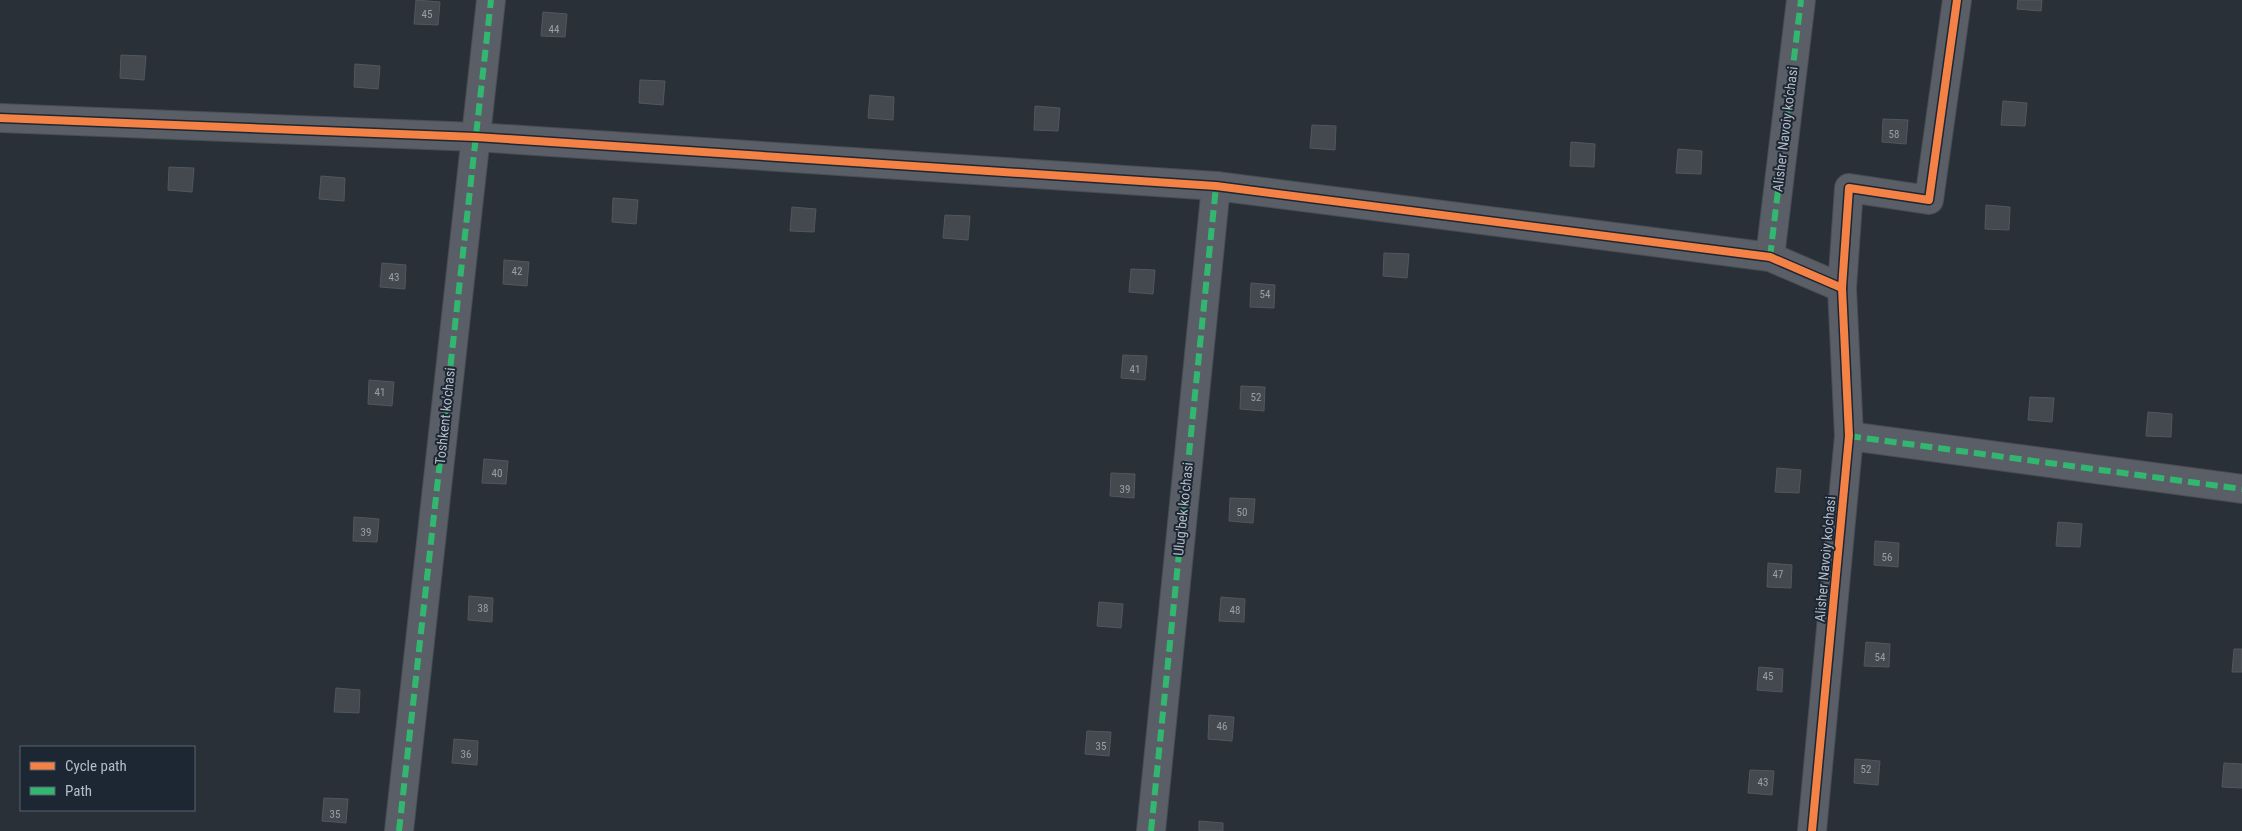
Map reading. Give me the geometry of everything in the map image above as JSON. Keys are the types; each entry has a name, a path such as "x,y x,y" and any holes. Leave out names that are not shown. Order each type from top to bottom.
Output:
{"street":[{"name":"Toshkent ko'chasi","path":"399,831 490,0"},
{"name":"Alisher Navoiy ko'chasi","path":"1770,257 1801,0"},
{"name":"Alisher Navoiy ko'chasi","path":"1812,831 1849,436 1842,288 1849,188 1929,200 1957,0"},
{"path":"0,118 476,137 1216,186 1770,257 1842,288"},
{"name":"Ulug'bek ko'chasi","path":"1151,831 1216,186"},
{"path":"1849,436 2242,489"}],"building":[{"path":"416,0 440,2 438,25 414,24"},
{"path":"2018,0 2042,0 2041,11 2017,9"},
{"path":"543,12 567,14 565,37 541,36"},
{"path":"121,55 146,56 144,80 120,78"},
{"path":"355,64 380,66 378,89 354,87"},
{"path":"640,80 665,81 663,105 639,103"},
{"path":"870,95 894,97 893,120 868,118"},
{"path":"2003,101 2027,103 2025,126 2001,125"},
{"path":"1035,106 1060,108 1058,131 1034,130"},
{"path":"1883,119 1908,120 1906,144 1882,142"},
{"path":"1312,125 1336,126 1335,150 1310,148"},
{"path":"1571,142 1595,144 1594,167 1570,166"},
{"path":"1678,149 1702,151 1701,174 1676,173"},
{"path":"169,167 194,168 192,192 168,190"},
{"path":"321,176 345,178 344,201 319,199"},
{"path":"613,198 638,200 636,224 612,222"},
{"path":"1986,205 2010,207 2009,230 1985,229"},
{"path":"792,207 816,209 814,232 790,231"},
{"path":"945,215 970,216 968,240 943,238"},
{"path":"1384,253 1409,254 1407,278 1383,276"},
{"path":"504,260 529,262 527,286 503,284"},
{"path":"382,263 406,265 405,289 380,287"},
{"path":"1131,269 1155,270 1153,294 1129,292"},
{"path":"1251,283 1275,285 1274,308 1250,307"},
{"path":"1123,355 1147,356 1145,380 1121,378"},
{"path":"369,380 394,382 392,406 368,404"},
{"path":"1241,386 1265,387 1264,411 1240,409"},
{"path":"2030,397 2054,398 2052,422 2028,420"},
{"path":"2148,412 2172,414 2171,437 2146,436"},
{"path":"484,459 508,461 506,484 482,483"},
{"path":"1777,468 1801,470 1799,493 1775,492"},
{"path":"1111,473 1135,474 1134,498 1110,496"},
{"path":"1230,498 1255,499 1253,523 1229,521"},
{"path":"354,517 379,519 377,542 353,541"},
{"path":"2058,522 2082,524 2080,547 2056,546"},
{"path":"1875,541 1899,543 1898,567 1874,565"},
{"path":"1768,563 1792,565 1791,588 1767,587"},
{"path":"469,596 493,598 492,622 468,620"},
{"path":"1221,597 1245,599 1244,622 1219,621"},
{"path":"1099,602 1123,604 1121,628 1097,626"},
{"path":"1866,642 1890,644 1889,667 1864,666"},
{"path":"2234,649 2242,649 2242,672 2232,672"},
{"path":"1759,667 1783,669 1782,692 1757,690"},
{"path":"336,688 360,690 359,713 334,712"},
{"path":"1209,715 1234,717 1232,741 1208,739"},
{"path":"1087,731 1111,732 1109,756 1085,754"},
{"path":"454,739 478,741 477,765 452,763"},
{"path":"1855,759 1880,761 1878,785 1854,783"},
{"path":"2224,763 2242,764 2242,788 2222,787"},
{"path":"1750,770 1774,771 1772,795 1748,793"},
{"path":"324,798 348,799 346,823 322,821"},
{"path":"1199,821 1223,823 1223,831 1199,831"}],"marked path":[{"path":"399,831 491,0"},
{"path":"1770,257 1801,0"},
{"path":"1151,831 1216,186"},
{"path":"1849,436 2242,489"}],"cycle path":[{"path":"1812,831 1849,436 1842,288 1849,188 1929,200 1957,0"},
{"path":"0,118 476,137 1216,186 1770,257 1842,288"}]}
